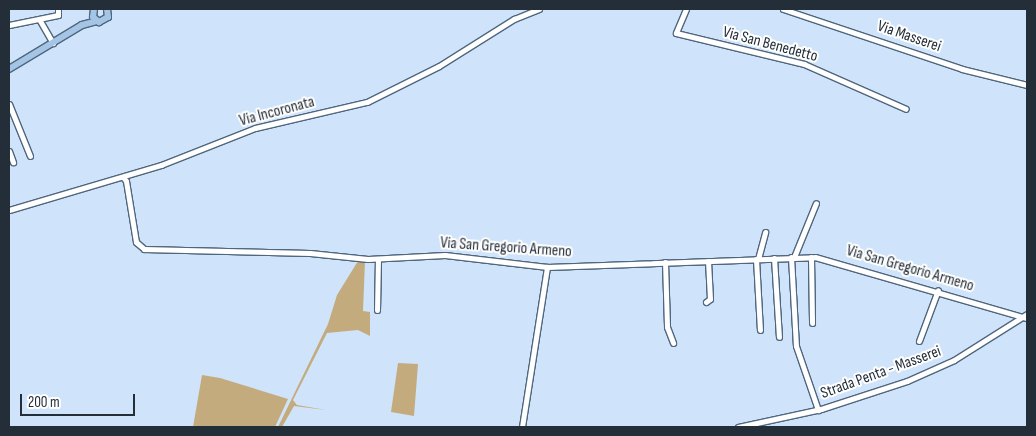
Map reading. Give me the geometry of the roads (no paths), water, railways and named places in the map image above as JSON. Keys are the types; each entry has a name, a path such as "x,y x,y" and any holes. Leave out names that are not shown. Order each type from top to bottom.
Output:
{"main road":[{"path":"9,69 82,25 104,21 109,10"},
{"path":"93,11 96,21"},
{"path":"82,25 93,11"}],"street":[{"name":"Via Incoronata","path":"9,210 123,177 255,128 367,102 449,60 514,19 539,9"},
{"name":"Via San Benedetto","path":"686,9 676,33 804,64 906,109"},
{"name":"Via Masserei","path":"783,9 962,69 1027,85"},
{"path":"9,25 39,19 59,11"},
{"path":"39,19 53,43"},
{"path":"9,104 30,156"},
{"path":"9,151 13,162"},
{"name":"Via San Gregorio Armeno","path":"123,177 126,181 139,247 378,259 445,255 547,267 811,257 838,261 1024,317"},
{"path":"816,203 793,257 796,346 818,410"},
{"path":"760,330 757,259 765,232"},
{"path":"811,257 812,323"},
{"path":"774,258 779,337"},
{"path":"377,310 378,259"},
{"path":"706,302 710,299 708,261"},
{"path":"665,262 667,327 673,343"},
{"path":"522,427 547,267"},
{"path":"919,341 938,290"},
{"name":"Strada Penta - Masserei","path":"738,427 818,410 932,371 954,360 1027,314"}]}
